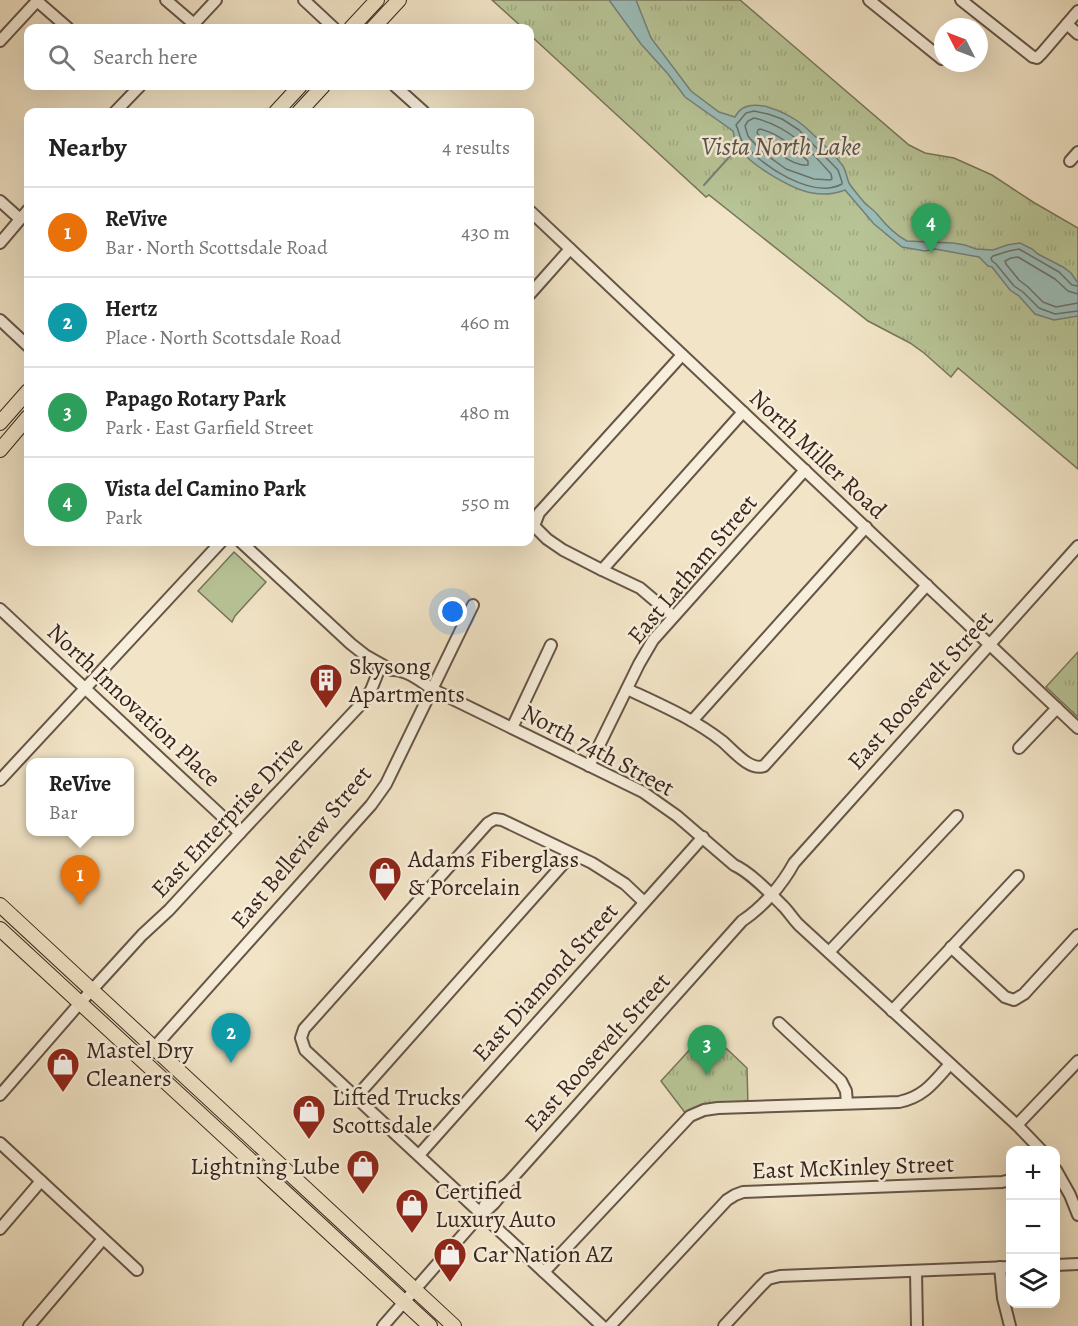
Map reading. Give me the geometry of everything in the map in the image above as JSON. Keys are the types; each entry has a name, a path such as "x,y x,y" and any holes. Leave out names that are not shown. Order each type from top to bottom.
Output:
{"main road":[{"path":"355,24 377,0"},
{"path":"377,24 399,0"},
{"path":"280,108 296,90"},
{"path":"303,108 318,90"},
{"path":"0,423 24,396"},
{"path":"0,450 24,422"},
{"path":"0,905 454,1326"},
{"path":"0,929 430,1326"}],"street":[{"path":"166,0 190,24"},
{"path":"194,24 216,0"},
{"path":"303,0 330,24"},
{"path":"869,0 934,53"},
{"path":"0,41 37,1 63,24"},
{"path":"966,1 1030,56 1037,58 1078,11"},
{"path":"1067,24 1078,34"},
{"path":"118,108 133,90"},
{"path":"399,90 420,108"},
{"path":"1070,161 1078,152"},
{"path":"0,201 20,219"},
{"path":"0,243 24,214"},
{"name":"North Miller Road","path":"534,215 1078,728"},
{"path":"534,290 570,249"},
{"path":"0,320 24,342"},
{"path":"673,616 640,588 555,545 534,526 539,513 682,355"},
{"path":"602,570 743,412"},
{"name":"East Latham Street","path":"589,766 653,640 805,470"},
{"path":"692,721 866,527"},
{"path":"0,780 217,546"},
{"name":"North 74th Street","path":"245,546 345,639 396,676 419,687 432,690 643,792 677,816 734,865 743,869 781,913 793,918 1037,1146"},
{"name":"East Roosevelt Street","path":"383,1326 481,1214 485,1202 495,1191 507,1184 742,921 748,909 765,894 782,871 794,863 1078,546"},
{"path":"627,688 711,732 749,764 759,768 769,762 927,585"},
{"name":"East Belleview Street","path":"142,1060 372,805 386,784 474,605"},
{"name":"North Innovation Place","path":"0,609 240,833"},
{"path":"512,728 551,645"},
{"name":"East Enterprise Drive","path":"92,990 142,935 170,910 364,701 386,667"},
{"path":"1019,748 1057,708"},
{"path":"830,952 957,816"},
{"path":"602,1326 306,1050 301,1038 304,1029 488,823 495,819 502,820 592,863 612,875 644,902"},
{"name":"East Diamond Street","path":"419,1155 703,837"},
{"path":"357,1096 572,854"},
{"path":"892,1011 1018,876"},
{"path":"951,947 1005,998 1014,1000 1023,994 1078,935"},
{"path":"0,1095 92,990"},
{"path":"779,1023 841,1081 846,1091 847,1103"},
{"path":"544,1272 690,1116 704,1110 718,1108 910,1100 933,1084 950,1064"},
{"path":"1017,1125 1077,1064"},
{"path":"0,1143 137,1270"},
{"path":"1060,1177 1078,1215"},
{"path":"0,1230 41,1181"},
{"name":"East McKinley Street","path":"610,1326 727,1200 742,1192 1006,1181"},
{"path":"29,1326 103,1239"},
{"path":"1060,1265 1078,1264"},
{"path":"724,1326 768,1279 774,1277 1005,1267 1003,1298 1010,1326"},
{"path":"916,1271 917,1326"}],"green space":[{"path":"492,0 740,0 909,145 925,153 954,158 992,175 1078,228 1078,469 958,368 951,377 910,343 868,321 709,195 706,197 534,39 534,24 519,24"},
{"path":"234,552 266,582 232,622 198,591"},
{"path":"1078,652 1078,717 1046,687"},
{"path":"705,1033 710,1033 747,1068 748,1107 689,1118 661,1081"}],"water":[{"name":"Vista North Lake","path":"609,0 636,0 651,38 691,91 719,112 735,117 741,110 758,105 779,111 804,126 843,166 849,183 863,201 903,239 953,243 976,249 993,250 1020,243 1071,273 1078,283 1078,316 1054,320 1035,314 1019,296 1010,290 992,267 979,257 935,249 925,251 902,247 874,224 845,190 829,194 812,193 792,186 757,166 740,149 733,131 685,97 641,44"}],"waterway":[{"name":"Vista North Lake","path":"704,185 739,146"}],"place":[{"name":"Vista del Camino Park","path":"931,253"},
{"name":"Skysong Apartments","path":"326,709"},
{"name":"Adams Fiberglass & Porcelain","path":"385,902"},
{"name":"ReVive","path":"80,905"},
{"name":"Hertz","path":"231,1063"},
{"name":"Papago Rotary Park","path":"707,1075"},
{"name":"Mastel Dry Cleaners","path":"63,1093"},
{"name":"Lifted Trucks Scottsdale","path":"309,1140"},
{"name":"Lightning Lube","path":"363,1195"},
{"name":"Certified Luxury Auto","path":"412,1234"},
{"name":"Car Nation AZ","path":"450,1283"}]}
